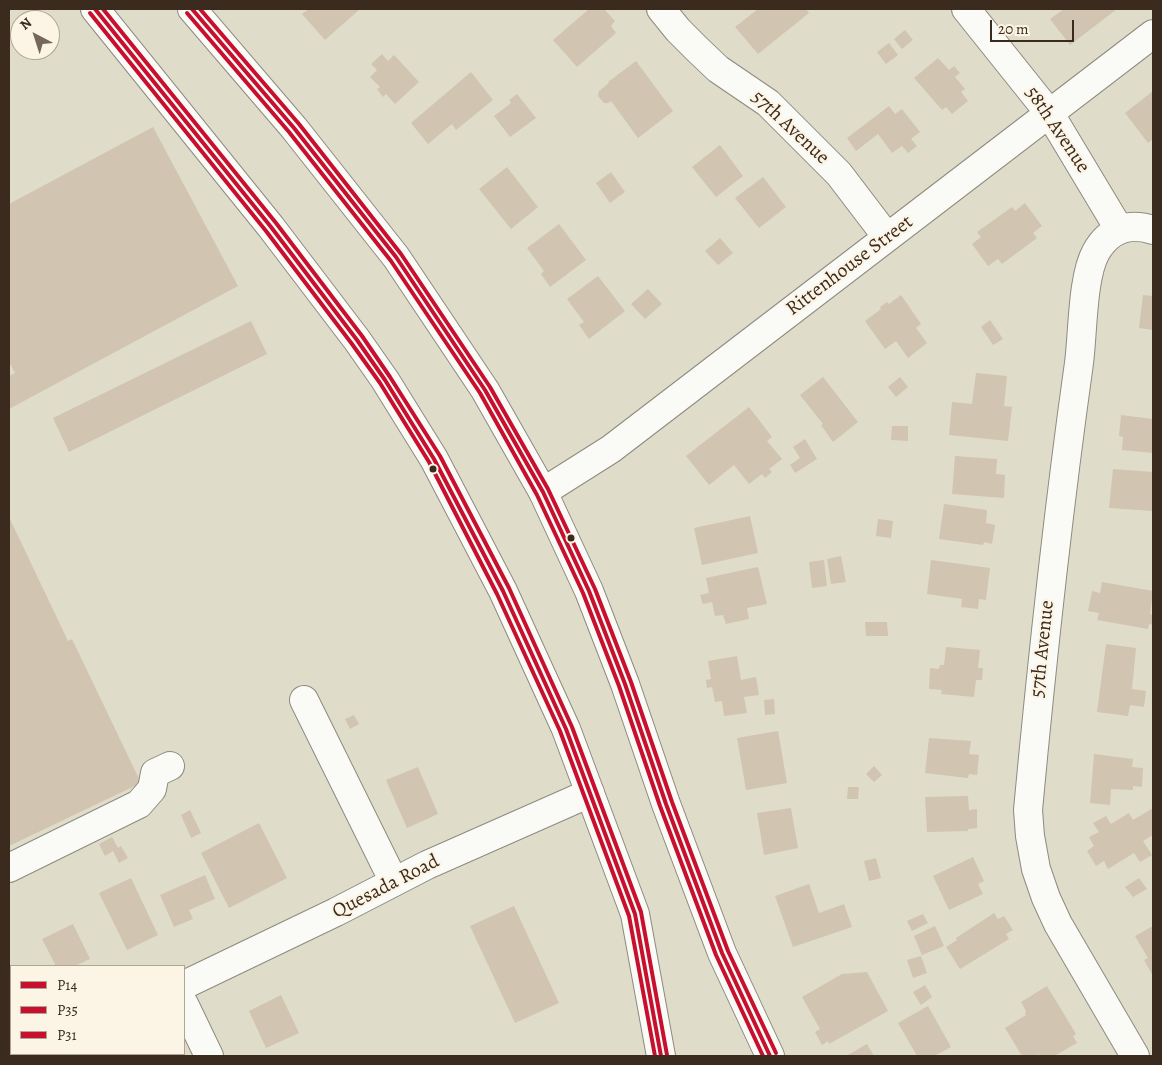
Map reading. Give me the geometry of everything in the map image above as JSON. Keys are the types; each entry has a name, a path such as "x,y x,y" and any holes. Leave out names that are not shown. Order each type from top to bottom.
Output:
{"street":[{"path":"95,9 271,227 357,340 406,412 438,467 503,591 555,703 590,793 635,914 661,1056"},
{"path":"192,9 294,128 396,257 485,390 543,492 589,591 625,684 666,804 722,952 770,1056"},
{"name":"58th Avenue","path":"966,9 1050,114 1119,229"},
{"name":"57th Avenue","path":"667,11 678,30 718,69 761,97 780,113 795,131 839,174 888,238"},
{"name":"Rittenhouse Street","path":"543,492 611,449 1153,34"},
{"path":"1119,229 1134,226 1153,230"},
{"name":"57th Avenue","path":"1119,229 1109,236 1095,252 1088,277 1081,346 1051,576 1028,810 1036,869 1046,898 1058,924 1135,1056"},
{"path":"304,700 394,882"},
{"path":"9,868 139,804 152,789 155,773 170,766"},
{"name":"Quesada Road","path":"185,985 462,849 590,793"},
{"path":"185,1006 209,1056"},
{"path":"1135,1056 1153,1046"}],"building":[{"path":"309,9 360,9 325,40 302,14"},
{"path":"589,9 604,9 615,21 611,26 616,33 577,67 553,40"},
{"path":"758,9 806,9 809,13 758,54 735,27"},
{"path":"1064,9 1117,9 1070,45 1050,19"},
{"path":"905,30 913,40 902,49 894,39"},
{"path":"889,43 898,55 886,64 877,52"},
{"path":"382,54 388,61 394,55 419,82 395,104 386,94 383,97 377,89 380,87 370,77 377,70 371,64"},
{"path":"938,58 949,70 954,66 960,73 955,77 965,89 961,92 968,101 952,114 946,107 942,110 914,78"},
{"path":"636,61 673,111 638,138 611,101 604,103 598,96 599,91 608,82"},
{"path":"471,72 493,100 456,130 452,124 428,144 411,123"},
{"path":"1153,91 1153,139 1148,143 1125,113"},
{"path":"517,94 536,118 510,137 494,116 511,103 509,100"},
{"path":"889,106 895,114 902,109 920,132 911,139 917,146 908,153 902,146 892,153 878,134 856,151 847,138"},
{"path":"153,127 238,286 9,409 9,376 15,373 9,362 9,204"},
{"path":"720,145 743,176 716,197 692,167"},
{"path":"507,167 538,207 511,229 479,189"},
{"path":"611,172 625,192 610,203 596,183"},
{"path":"763,177 786,207 759,228 735,198"},
{"path":"1025,203 1042,226 1033,233 1037,238 1002,264 998,259 988,266 972,244 981,237 977,232 1012,207 1015,211"},
{"path":"559,224 586,260 550,287 541,274 544,271 527,248"},
{"path":"720,238 733,253 718,265 705,251"},
{"path":"598,276 625,311 589,339 579,325 584,322 567,299"},
{"path":"648,289 662,304 645,319 631,304"},
{"path":"901,295 921,324 916,328 927,343 908,358 896,341 885,349 865,321 881,309 880,307 887,302 889,304"},
{"path":"1143,295 1153,296 1153,330 1139,328"},
{"path":"990,320 1003,339 993,345 981,327"},
{"path":"251,321 267,354 69,452 53,418"},
{"path":"976,373 1007,376 1004,406 1012,407 1008,441 949,435 952,402 972,404"},
{"path":"823,377 858,422 833,442 821,425 823,424 800,395"},
{"path":"900,377 908,387 896,397 888,387"},
{"path":"749,407 772,437 767,441 782,459 769,469 772,472 765,478 762,474 749,484 734,465 709,485 686,456"},
{"path":"1121,415 1153,419 1153,453 1122,450 1123,437 1119,436"},
{"path":"892,426 908,426 908,441 891,440"},
{"path":"805,439 817,459 795,473 790,465 800,458 793,447"},
{"path":"955,456 997,459 996,474 1005,475 1004,498 952,494"},
{"path":"1113,469 1153,472 1153,511 1109,508"},
{"path":"944,504 987,510 986,523 995,525 992,544 984,542 983,545 939,539"},
{"path":"750,516 758,553 702,565 694,528"},
{"path":"9,517 68,641 72,639 141,783 9,846"},
{"path":"878,519 893,521 891,538 876,536"},
{"path":"841,556 846,582 831,584 827,559"},
{"path":"824,560 827,586 812,588 809,562"},
{"path":"931,560 990,568 986,600 979,599 978,609 961,607 962,599 927,594"},
{"path":"758,567 767,604 747,608 749,619 726,624 723,615 715,616 712,602 703,604 700,595 709,593 706,578"},
{"path":"1102,582 1153,591 1150,614 1153,615 1153,625 1149,624 1148,629 1097,620 1099,613 1088,611 1092,591 1100,593"},
{"path":"865,622 887,622 888,636 866,636"},
{"path":"1106,644 1136,648 1132,689 1146,691 1144,707 1130,705 1128,716 1097,712"},
{"path":"946,647 980,650 978,668 983,668 982,680 976,680 974,697 941,694 942,690 929,689 930,668 939,669 940,665 944,665"},
{"path":"737,656 741,680 756,677 759,695 744,697 747,713 724,716 722,701 715,702 712,687 707,688 706,680 711,679 708,661"},
{"path":"774,699 775,714 765,715 764,700"},
{"path":"354,715 359,724 350,729 345,719"},
{"path":"778,731 787,783 746,790 737,738"},
{"path":"929,738 971,741 969,754 979,755 977,775 969,774 968,778 925,773"},
{"path":"1094,754 1133,759 1132,767 1143,768 1142,787 1133,786 1133,790 1111,789 1110,805 1090,803"},
{"path":"874,766 882,775 874,782 866,774"},
{"path":"418,767 438,814 407,828 386,780"},
{"path":"848,787 859,787 858,799 847,799"},
{"path":"968,796 969,810 977,809 977,828 968,829 968,831 927,832 925,797"},
{"path":"791,808 798,848 764,855 757,813"},
{"path":"1153,808 1153,835 1143,841 1152,855 1140,862 1134,853 1108,869 1104,861 1096,866 1087,851 1094,846 1089,837 1099,832 1093,823 1106,816 1111,824 1129,813 1133,820"},
{"path":"190,810 201,833 191,838 181,815"},
{"path":"259,823 287,878 229,908 201,853"},
{"path":"112,837 118,848 121,846 128,858 119,863 113,851 105,856 99,844"},
{"path":"973,857 984,881 978,884 983,894 949,910 933,876"},
{"path":"876,858 881,878 869,881 864,861"},
{"path":"205,875 215,899 189,910 193,919 174,927 160,895"},
{"path":"131,878 158,935 127,950 99,893"},
{"path":"1139,878 1147,889 1133,897 1125,887"},
{"path":"809,884 819,913 844,904 852,927 793,947 775,896"},
{"path":"514,906 559,1003 515,1023 470,926"},
{"path":"994,913 998,919 1004,916 1013,930 1006,934 1009,939 960,969 946,947 957,940 956,938"},
{"path":"923,914 928,923 912,931 907,921"},
{"path":"73,924 90,959 77,965 55,965 42,939"},
{"path":"935,926 944,946 922,955 914,936"},
{"path":"1153,926 1153,976 1144,960 1148,958 1135,936"},
{"path":"921,956 927,973 913,978 907,960"},
{"path":"867,972 888,1011 829,1044 828,1041 822,1045 815,1032 820,1029 802,997 842,974"},
{"path":"925,985 932,997 921,1005 913,992"},
{"path":"1047,986 1076,1034 1073,1036 1077,1043 1054,1056 1040,1056 1039,1054 1035,1056 1022,1056 1005,1028 1026,1015 1021,1002"},
{"path":"281,995 299,1033 266,1048 249,1011"},
{"path":"928,1006 951,1047 934,1056 917,1056 898,1023"},
{"path":"867,1044 874,1056 846,1056"}],"transit line":[{"name":"P14","path":"95,9 271,227 357,340 385,380 434,459 503,591 566,729 635,914 661,1056"},
{"name":"P31","path":"103,9 276,223 362,336 440,456 509,588 572,727 641,912 667,1055"},
{"name":"P14","path":"192,9 294,128 396,257 485,390 543,492 589,591 625,684 666,804 722,953 770,1056"},
{"name":"P31","path":"200,9 299,124 401,254 490,387 548,489 595,589 631,682 672,802 728,951 776,1053"},
{"name":"P35","path":"90,13 266,231 352,344 380,383 429,462 497,594 560,731 629,916 655,1056"},
{"name":"P35","path":"187,13 289,132 391,261 480,393 537,495 583,593 619,686 660,806 716,955 763,1056"}]}
